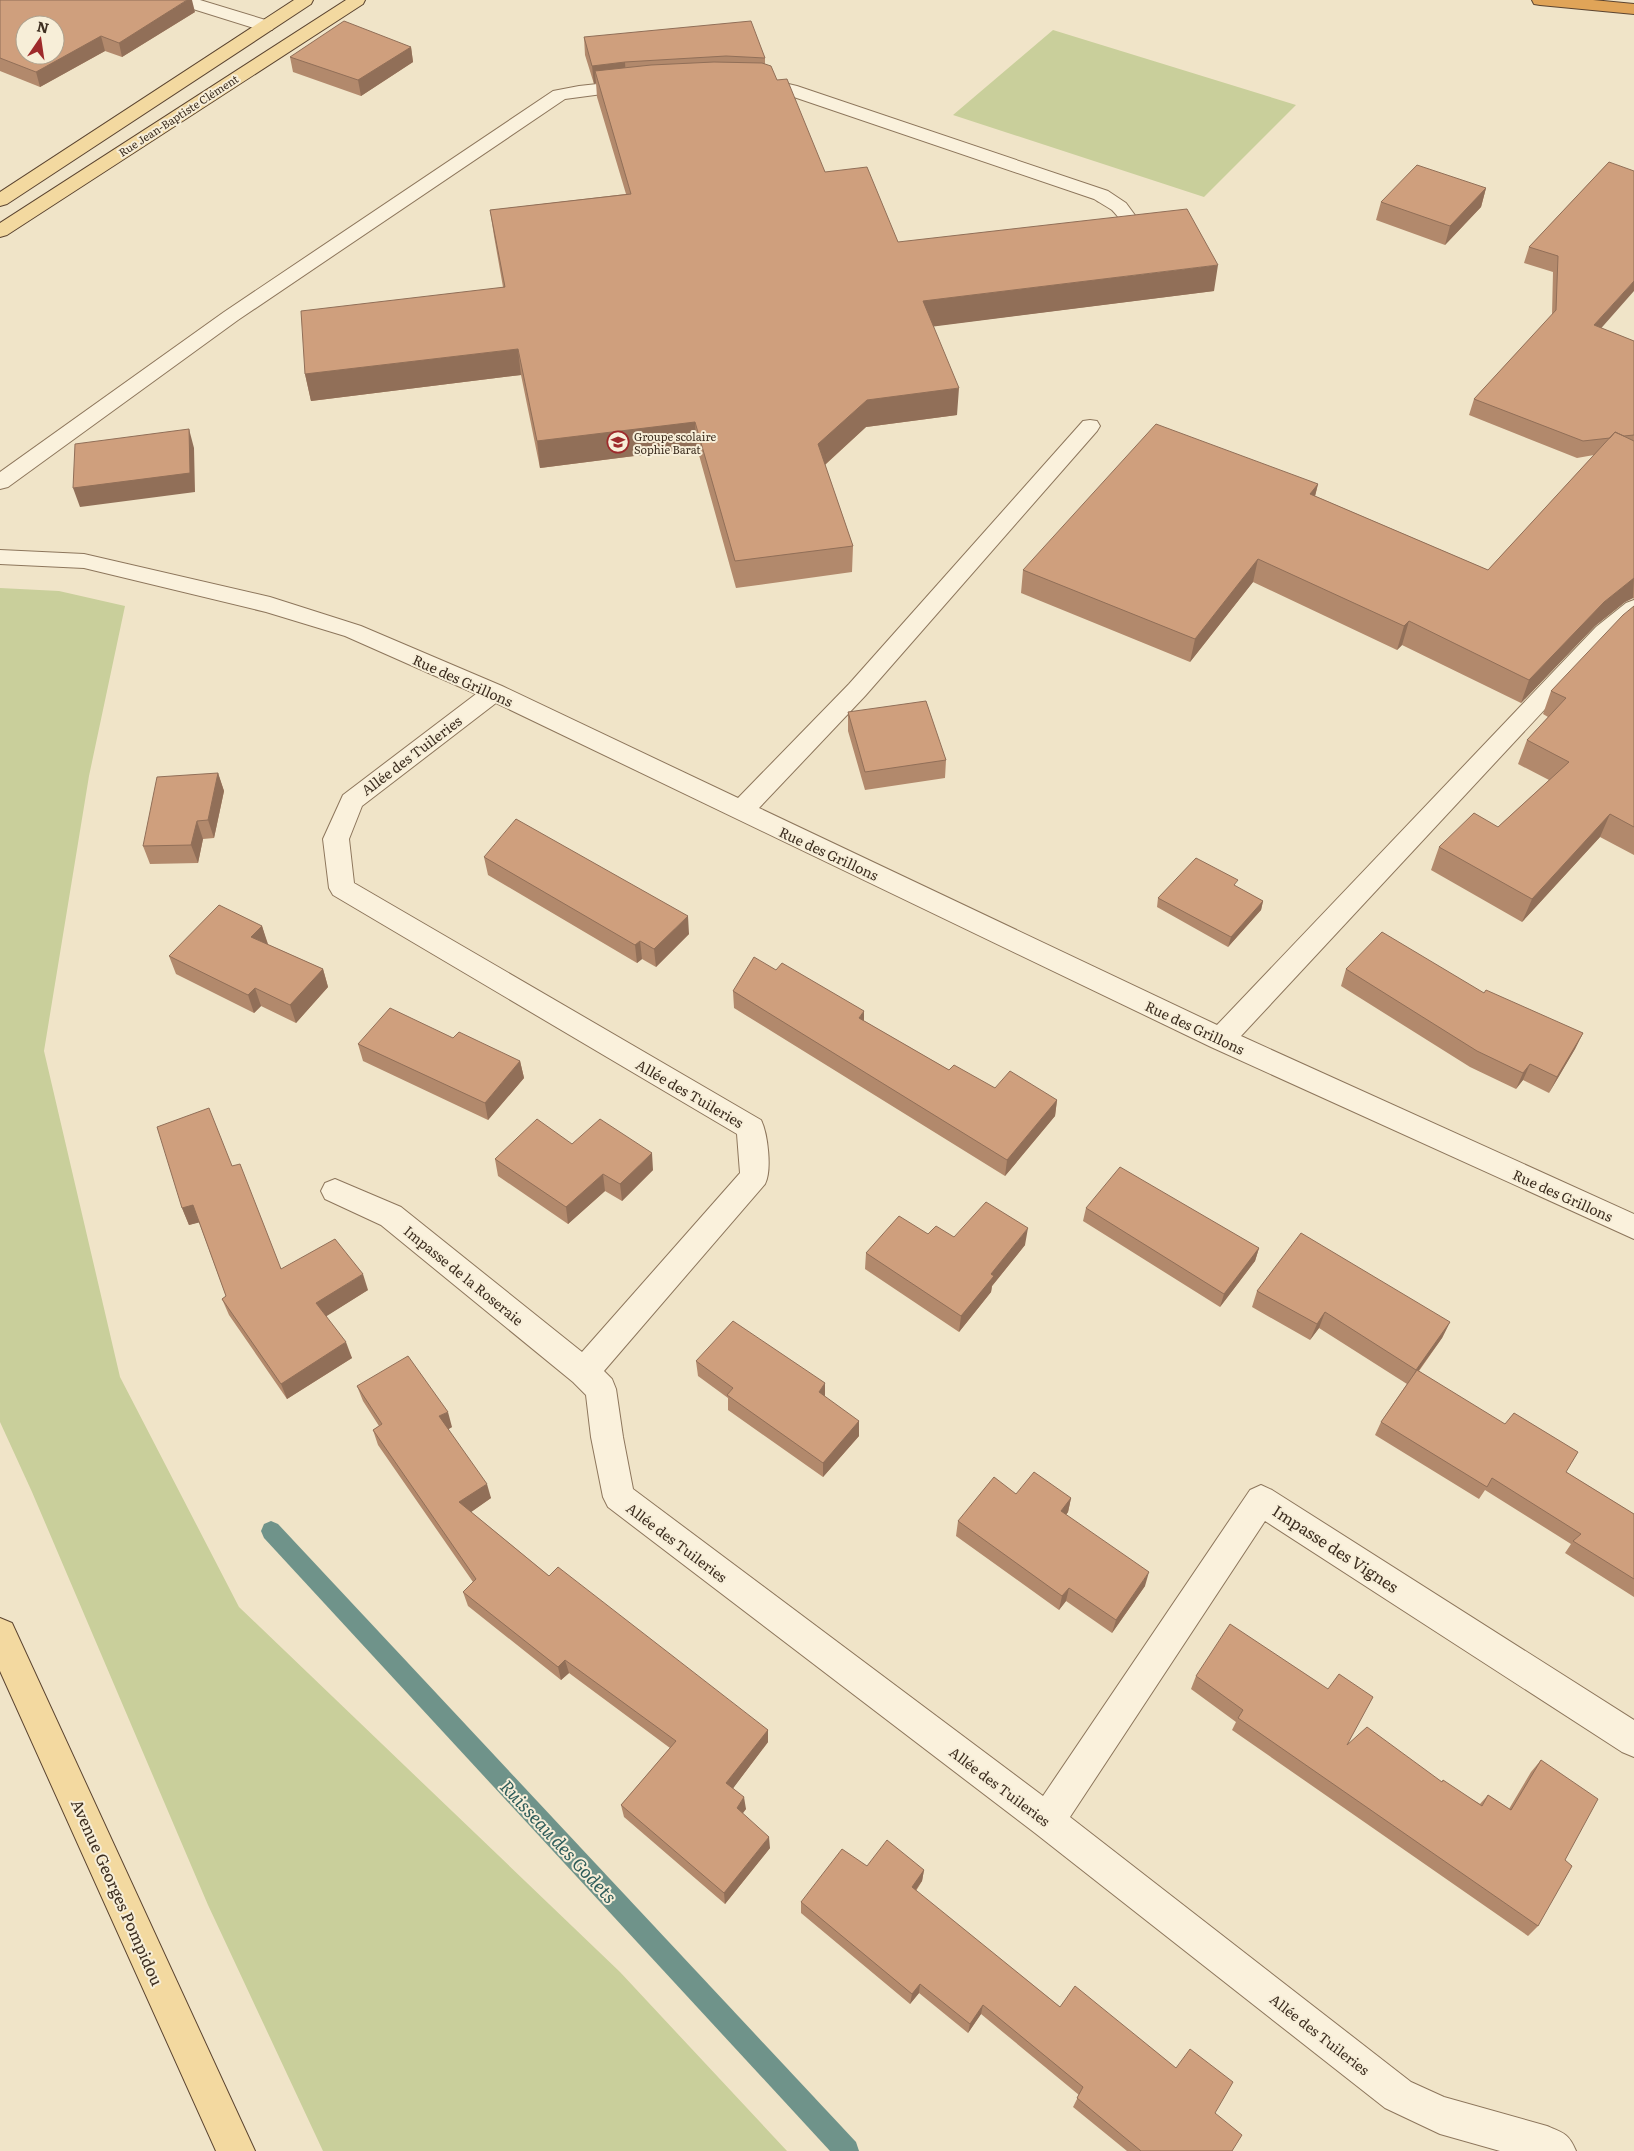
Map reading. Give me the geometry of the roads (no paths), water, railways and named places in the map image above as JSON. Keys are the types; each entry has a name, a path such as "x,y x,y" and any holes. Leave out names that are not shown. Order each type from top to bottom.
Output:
{"highway":[{"path":"1540,0 1634,9"}],"main road":[{"name":"Rue Jean-Baptiste Clément","path":"0,200 305,0"},
{"name":"Rue Jean-Baptiste Clément","path":"0,231 357,0"},
{"name":"Avenue Georges Pompidou","path":"0,1634 236,2151"}],"street":[{"path":"183,0 266,26"},
{"path":"732,79 765,82 1101,196 1119,207 1128,218"},
{"path":"0,482 231,316 559,95 579,91 650,84"},
{"path":"740,811 857,690 1090,426"},
{"name":"Rue des Grillons","path":"0,557 84,561 270,605 353,631 494,692 1221,1039 1634,1227"},
{"path":"1221,1039 1604,632 1634,608"},
{"name":"Allée des Tuileries","path":"494,692 352,800 336,839 342,888 751,1128 755,1176 584,1372 601,1389 607,1437 619,1497 1047,1821 1398,2095 1440,2115 1548,2146 1557,2151"},
{"name":"Impasse de la Roseraie","path":"335,1191 391,1216 584,1372"},
{"name":"Impasse des Vignes","path":"1047,1821 1261,1500 1634,1740"}],"waterway":[{"name":"Ruisseau des Godets","path":"271,1531 847,2151"}],"place":[{"name":"Groupe scolaire Sophie Barat","path":"618,442"}]}
